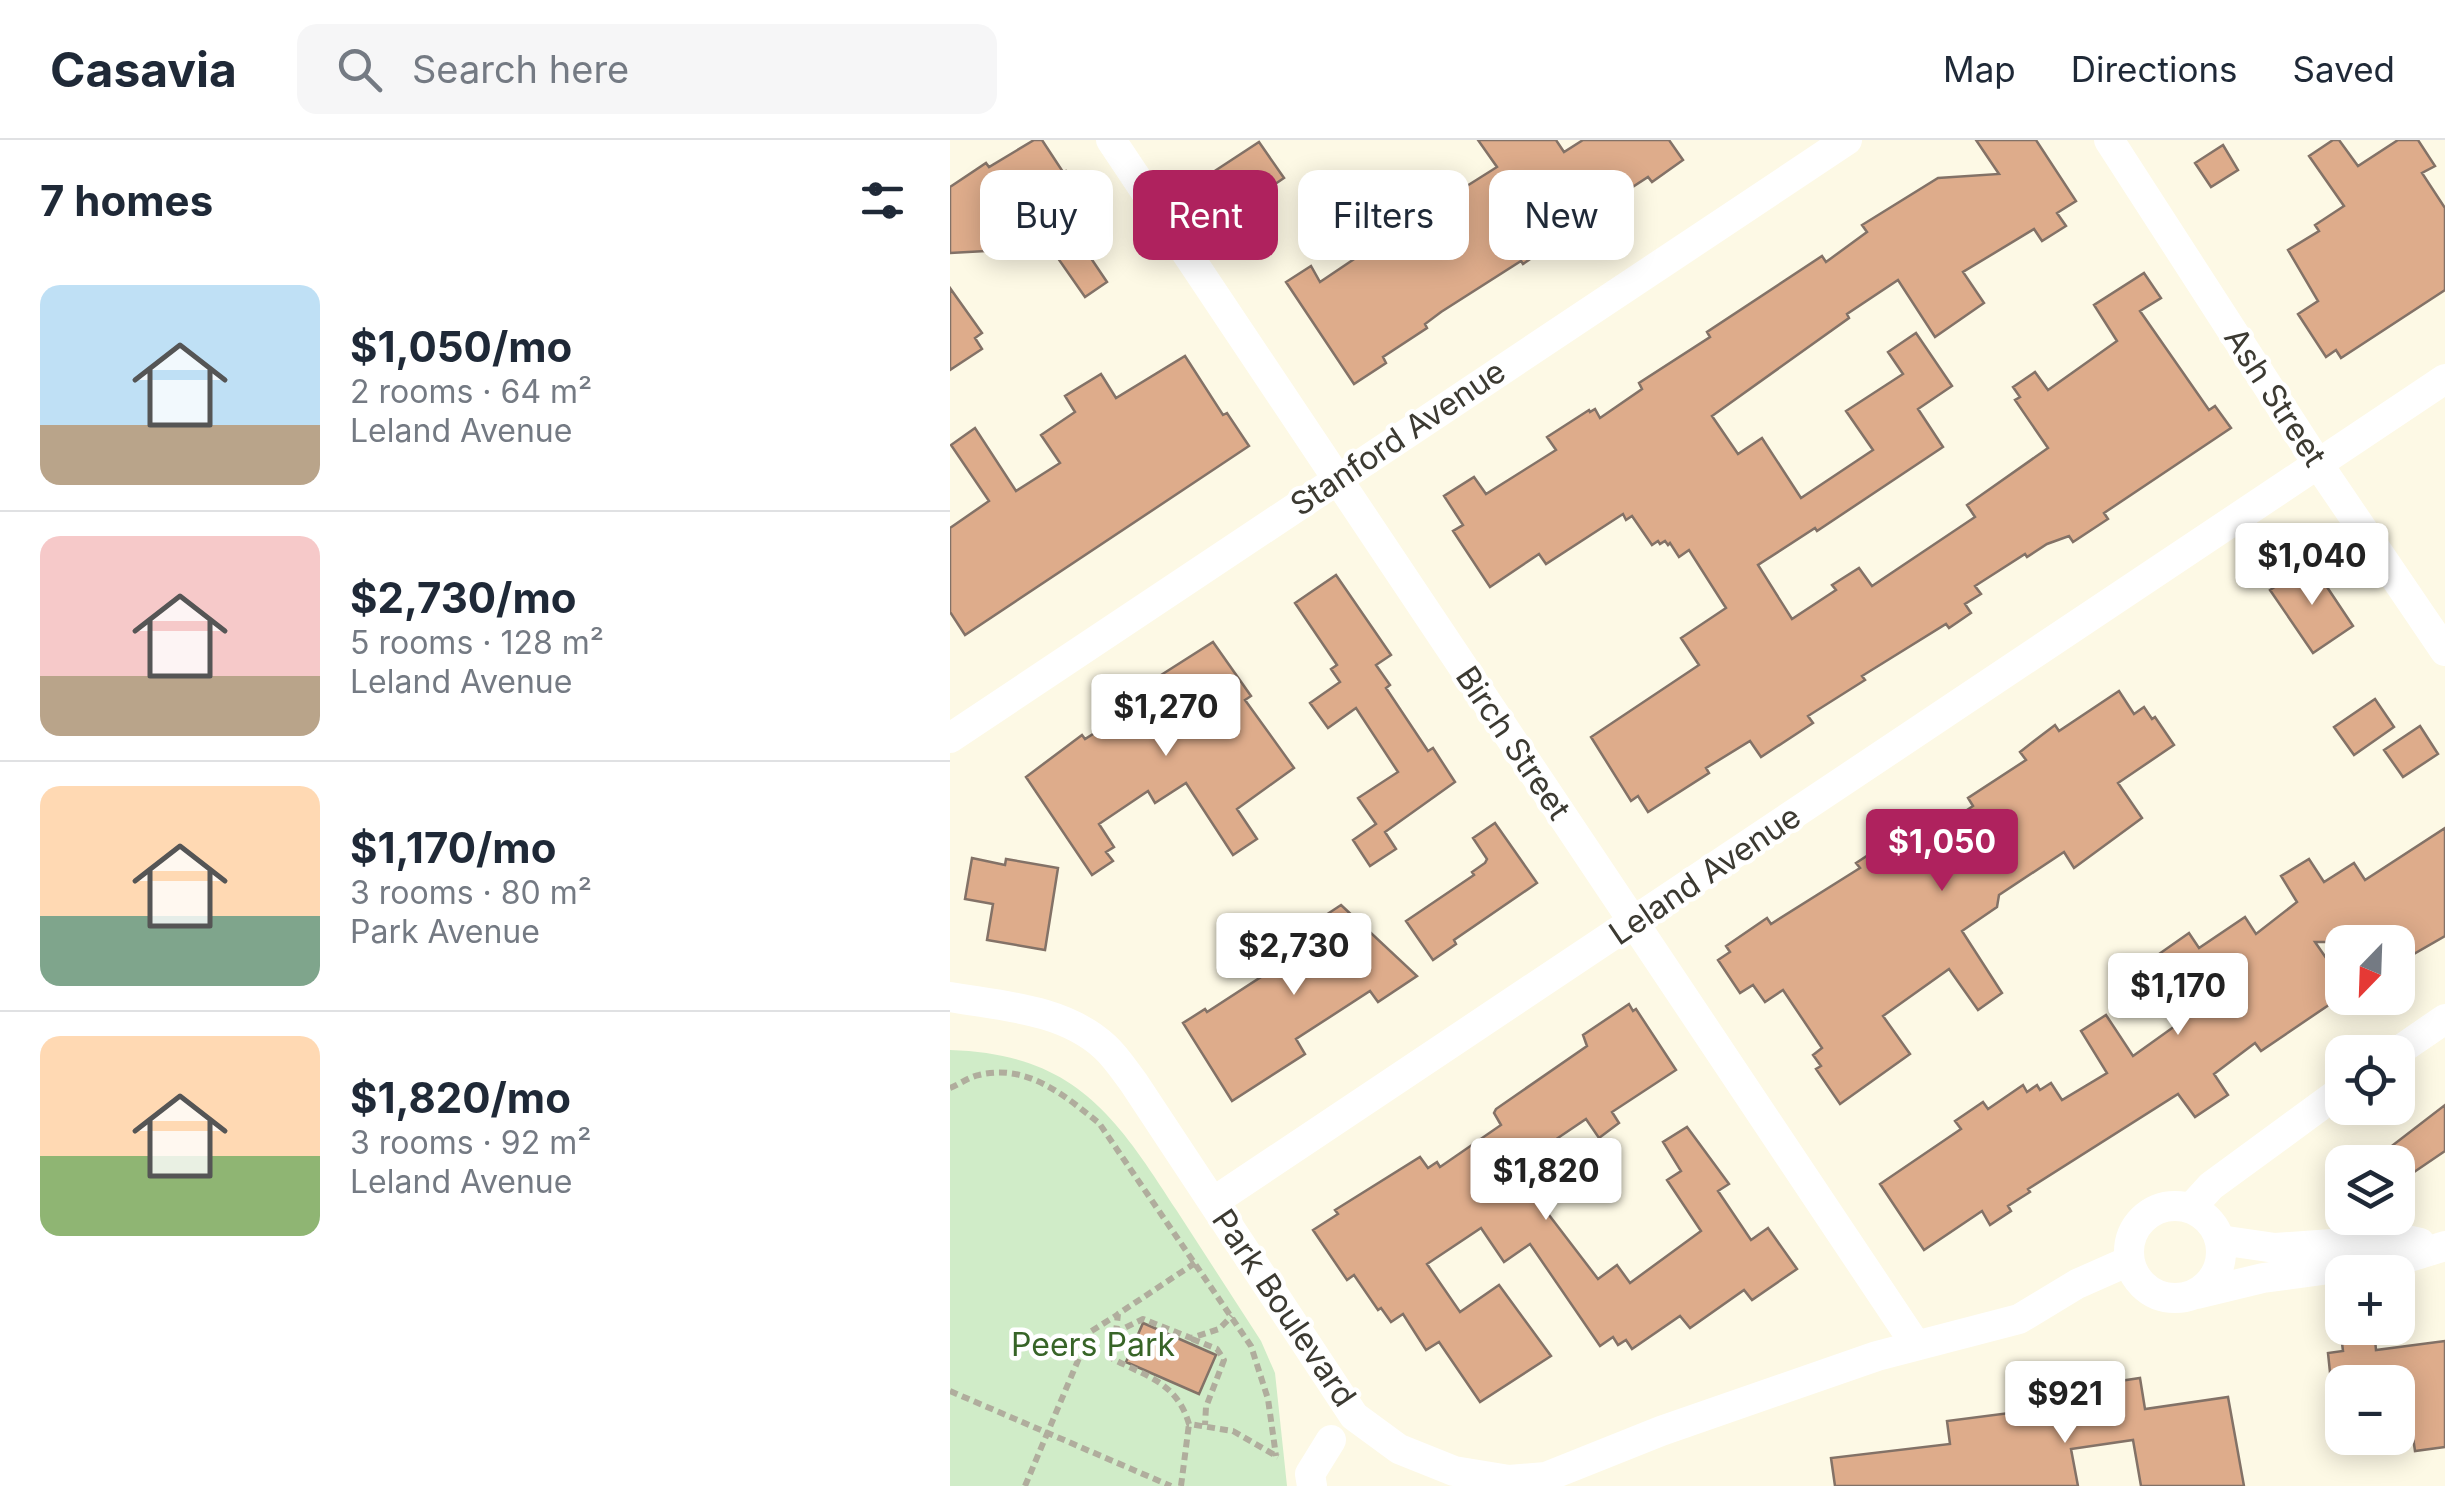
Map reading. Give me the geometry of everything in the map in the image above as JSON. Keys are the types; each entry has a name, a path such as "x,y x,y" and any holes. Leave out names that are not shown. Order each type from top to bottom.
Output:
{"street":[{"name":"Birch Street","path":"1111,140 1916,1346"},
{"name":"Stanford Avenue","path":"950,738 1847,140"},
{"name":"Ash Street","path":"2108,140 2318,464 2445,651"},
{"name":"Leland Avenue","path":"1214,1202 2445,379"},
{"name":"Park Boulevard","path":"950,997 1055,1019 1073,1025 1104,1046 1134,1083 1354,1416 1399,1450 1471,1475 1509,1480 1564,1472 1661,1431 1916,1346 2019,1319 2078,1284 2130,1261"},
{"path":"2415,1040 2445,1020"},
{"path":"2191,1208 2211,1186 2325,1102"},
{"path":"2197,1294 2218,1271 2220,1240 2204,1216 2191,1208 2162,1207 2150,1213 2132,1234 2130,1261 2134,1274 2155,1294 2169,1298 2197,1294 2263,1278 2403,1259 2442,1246"},
{"path":"2220,1240 2275,1248 2402,1239 2442,1246"},
{"path":"1311,1480 1331,1440"}],"path":[{"path":"950,1088 977,1075 1010,1072 1041,1082 1100,1123 1251,1346 1262,1376 1276,1456"},
{"path":"1025,1486 1090,1332 1194,1263"},
{"path":"1118,1314 1113,1359 1172,1390 1189,1424 1181,1486"},
{"path":"1191,1338 1220,1329 1232,1316"},
{"path":"1114,1332 1143,1319 1217,1349 1224,1360 1206,1407 1205,1425"},
{"path":"950,1391 1171,1486"},
{"path":"1189,1424 1233,1432 1311,1480"}],"green space":[{"name":"Peers Park","path":"950,1050 993,1054 1029,1063 1060,1077 1087,1096 1133,1146 1261,1341 1275,1373 1287,1486 950,1486"}],"building":[{"path":"1034,140 1042,140 1062,170 980,170 980,251 950,253 950,187 986,163 989,167"},
{"path":"1478,140 1556,140 1564,152 1583,140 1669,140 1683,160 1652,182 1648,177 1634,186 1634,170 1492,170 1497,167"},
{"path":"1976,140 2036,140 2076,201 2057,213 2066,226 2042,241 2034,229 1963,272 1984,303 1935,337 1898,280 1712,416 1738,454 1762,438 1801,498 1873,450 1846,411 1903,374 1888,352 1916,333 1952,386 1918,409 1943,447 1817,531 1815,528 1758,565 1792,619 1836,590 1832,585 1859,568 1872,586 1975,517 1967,505 2048,448 2015,400 2020,397 2013,387 2035,372 2048,390 2117,341 2094,305 2144,273 2161,298 2140,311 2209,410 2215,406 2231,428 2104,513 2108,519 2073,542 2069,536 2047,544 1975,586 1981,594 1965,604 1971,613 1862,676 1865,680 1808,716 1813,723 1761,757 1750,741 1648,812 1638,796 1631,801 1591,737 1699,665 1681,638 1726,608 1689,550 1679,557 1670,543 1658,541 1652,545 1632,516 1626,520 1623,514 1546,564 1539,554 1490,587 1453,531 1463,525 1444,496 1474,477 1486,494 1556,450 1547,437 1589,410 1595,409 1600,418 1642,389 1639,383 1710,337 1707,332 1822,256 1826,262 1867,232 1862,225 1938,178 1999,174"},
{"path":"2339,140 2358,166 2398,140 2418,140 2435,166 2422,173 2445,208 2445,290 2341,358 2336,350 2326,357 2298,314 2318,301 2288,250 2319,231 2315,225 2344,206 2309,156"},
{"path":"1259,142 1284,178 1278,182 1278,170 1216,170"},
{"path":"2223,145 2238,170 2211,187 2195,163"},
{"path":"1489,172 1489,260 1529,260 1523,264 1521,261 1441,312 1425,324 1427,328 1383,357 1386,363 1354,384 1286,282 1311,266 1320,282 1353,260 1469,260 1469,185"},
{"path":"1059,260 1092,260 1107,282 1085,297"},
{"path":"950,288 982,333 975,338 982,349 950,370"},
{"path":"1185,356 1223,415 1227,413 1249,446 965,635 950,612 950,528 989,501 951,445 975,428 1016,491 1060,463 1041,435 1075,412 1065,396 1101,374 1116,398"},
{"path":"2311,563 2353,626 2313,653 2270,590"},
{"path":"1336,575 1391,655 1376,665 1390,685 1386,688 1428,751 1433,748 1455,782 1385,832 1396,849 1370,866 1353,840 1376,824 1358,798 1398,772 1356,708 1328,728 1310,703 1340,682 1331,669 1337,665 1295,603"},
{"path":"1213,642 1251,696 1245,700 1294,768 1237,809 1257,839 1233,855 1186,783 1155,803 1148,791 1099,824 1114,847 1106,852 1113,861 1092,875 1026,777 1082,735 1085,739 1169,686 1161,675"},
{"path":"2119,691 2134,714 2144,707 2152,719 2155,717 2174,745 2118,783 2142,818 2074,868 2064,852 1999,895 1997,907 1962,931 2002,993 1978,1010 1949,969 1883,1016 1910,1054 1840,1104 1816,1069 1821,1066 1813,1055 1822,1048 1783,990 1765,1002 1753,985 1740,993 1718,960 1730,952 1726,946 1767,918 1771,924 1860,868 1856,863 1876,850 1880,855 1891,849 1896,857 1973,806 1968,798 2026,760 2020,752 2055,725 2059,731"},
{"path":"2375,699 2394,727 2354,755 2334,727"},
{"path":"2420,726 2438,754 2403,777 2384,750"},
{"path":"1495,823 1537,883 1454,940 1456,944 1433,960 1406,921 1474,875 1472,872 1485,863 1487,859 1473,838"},
{"path":"2445,828 2445,936 2415,953 2415,925 2325,925 2325,942 2315,942 2325,956 2325,1008 2261,1051 2255,1043 2214,1074 2228,1095 2195,1117 2178,1094 2028,1189 2030,1192 2008,1206 2011,1211 1990,1225 1982,1211 1924,1250 1880,1184 1961,1129 1955,1121 1983,1102 1988,1109 2023,1085 2027,1092 2037,1085 2040,1090 2051,1083 2062,1100 2107,1073 2081,1031 2106,1015 2133,1056 2175,1026 2150,991 2173,975 2159,954 2189,933 2199,948 2245,917 2256,934 2297,902 2281,876 2309,859 2324,882 2354,863 2365,880"},
{"path":"972,858 1005,865 1006,859 1058,868 1045,950 987,940 993,904 965,899"},
{"path":"1341,905 1417,976 1378,1002 1370,991 1296,1039 1305,1054 1232,1101 1183,1023 1267,973 1253,950 1286,929 1291,938"},
{"path":"1629,1004 1676,1070 1612,1112 1619,1123 1599,1138 1586,1119 1546,1146 1567,1178 1536,1198 1598,1279 1617,1265 1630,1283 1701,1231 1667,1180 1681,1171 1663,1142 1687,1127 1729,1184 1718,1191 1751,1240 1768,1228 1797,1269 1752,1300 1744,1290 1690,1328 1680,1316 1632,1349 1626,1340 1618,1345 1613,1337 1600,1346 1530,1244 1504,1262 1481,1228 1427,1264 1460,1312 1499,1285 1551,1356 1480,1402 1439,1342 1426,1350 1403,1314 1391,1322 1354,1275 1347,1280 1313,1230 1338,1214 1335,1210 1420,1157 1428,1168 1437,1162 1440,1167 1501,1125 1494,1113 1496,1109 1587,1046 1583,1035"},
{"path":"2445,1105 2445,1151 2415,1171 2415,1145 2393,1145"},
{"path":"1143,1323 1216,1355 1199,1394 1126,1362"},
{"path":"2445,1341 2445,1447 2415,1451 2415,1365 2329,1365 2328,1353 2343,1351 2342,1345 2376,1345 2376,1350"},
{"path":"2140,1378 2145,1409 2228,1397 2244,1486 2141,1486 2133,1440 2071,1449 2078,1486 1835,1486 1831,1458 1950,1444 1947,1421 2033,1410 2094,1397 2093,1390"}]}
